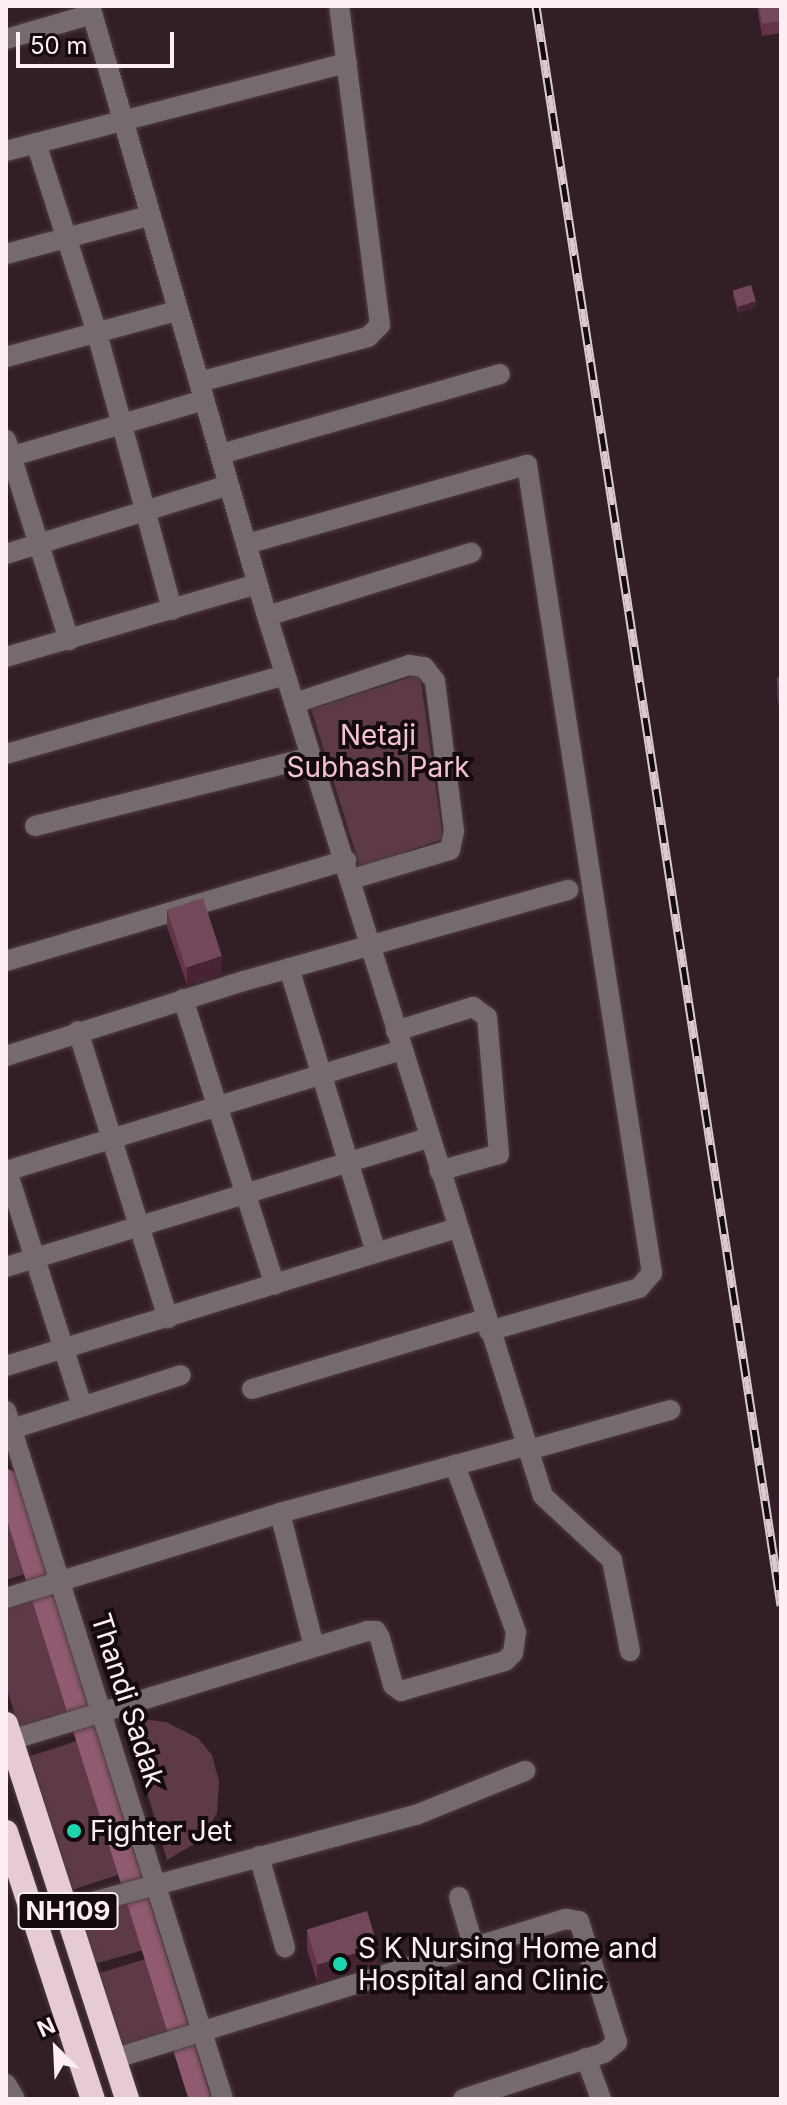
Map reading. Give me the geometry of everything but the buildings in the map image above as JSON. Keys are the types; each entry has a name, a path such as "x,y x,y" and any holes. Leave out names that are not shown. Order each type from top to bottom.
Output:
{"highway":[{"name":"NH109","path":"9,1732 127,2099"},
{"name":"NH109","path":"6,1832 93,2099"},
{"path":"34,1919 67,1909"}],"street":[{"path":"69,640 8,452 122,421 202,391 368,337 380,325 339,6"},
{"path":"6,39 91,10 267,616 349,870 456,1228 528,1448 551,1508 612,1560 630,1651"},
{"path":"6,151 347,63"},
{"path":"36,143 97,333 172,610"},
{"path":"6,254 149,216"},
{"path":"6,357 177,311"},
{"path":"221,454 500,374"},
{"path":"247,544 527,465 652,1273 639,1288 252,1389"},
{"path":"6,554 146,514 229,485"},
{"path":"267,616 471,553"},
{"path":"6,657 258,584"},
{"path":"6,961 349,870 450,850 454,831 435,681 424,667 409,665 295,703"},
{"path":"6,754 285,675"},
{"path":"35,826 311,757"},
{"path":"6,1056 183,999 568,890"},
{"path":"289,968 376,1253"},
{"path":"183,999 275,1285"},
{"path":"82,1406 7,1171 322,1074 473,1007 487,1017 499,1154 439,1171"},
{"path":"78,1031 168,1318"},
{"path":"6,1267 429,1138"},
{"path":"6,1366 456,1228"},
{"path":"9,1420 82,1406 181,1375"},
{"path":"6,1598 280,1513 670,1410"},
{"name":"Thandi Sadak","path":"9,1420 47,1584 188,2038 223,2099"},
{"path":"9,1732 90,1715 314,1646 376,1631 393,1685 401,1691 505,1661 513,1653 516,1632 455,1465"},
{"path":"280,1513 314,1646"},
{"path":"67,1909 416,1815 525,1771"},
{"path":"259,1856 285,1947"},
{"path":"459,1897 474,1948"},
{"path":"113,2059 566,1919 579,1921 617,2042 586,2058 463,2099"},
{"path":"586,2058 601,2099"},
{"path":"6,2084 15,2099"}],"green space":[{"name":"Netaji Subhash Park","path":"420,674 443,839 360,867 311,709"},
{"path":"6,1513 25,1574 6,1580"},
{"path":"34,1600 70,1714 20,1731 6,1686 6,1608"},
{"path":"125,1717 166,1722 198,1738 212,1755 219,1781 217,1813 201,1840 167,1860"},
{"path":"80,1740 123,1873 71,1890 28,1757"},
{"path":"129,1899 144,1950 91,1965 76,1914"},
{"path":"149,1958 172,2033 119,2049 96,1974"}],"waterway":[{"path":"6,1480 200,2099"}],"railway":[{"path":"536,6 781,1605"}],"place":[{"name":"Fighter Jet","path":"74,1831"},
{"name":"S K Nursing Home and Hospital and Clinic","path":"340,1964"}]}
